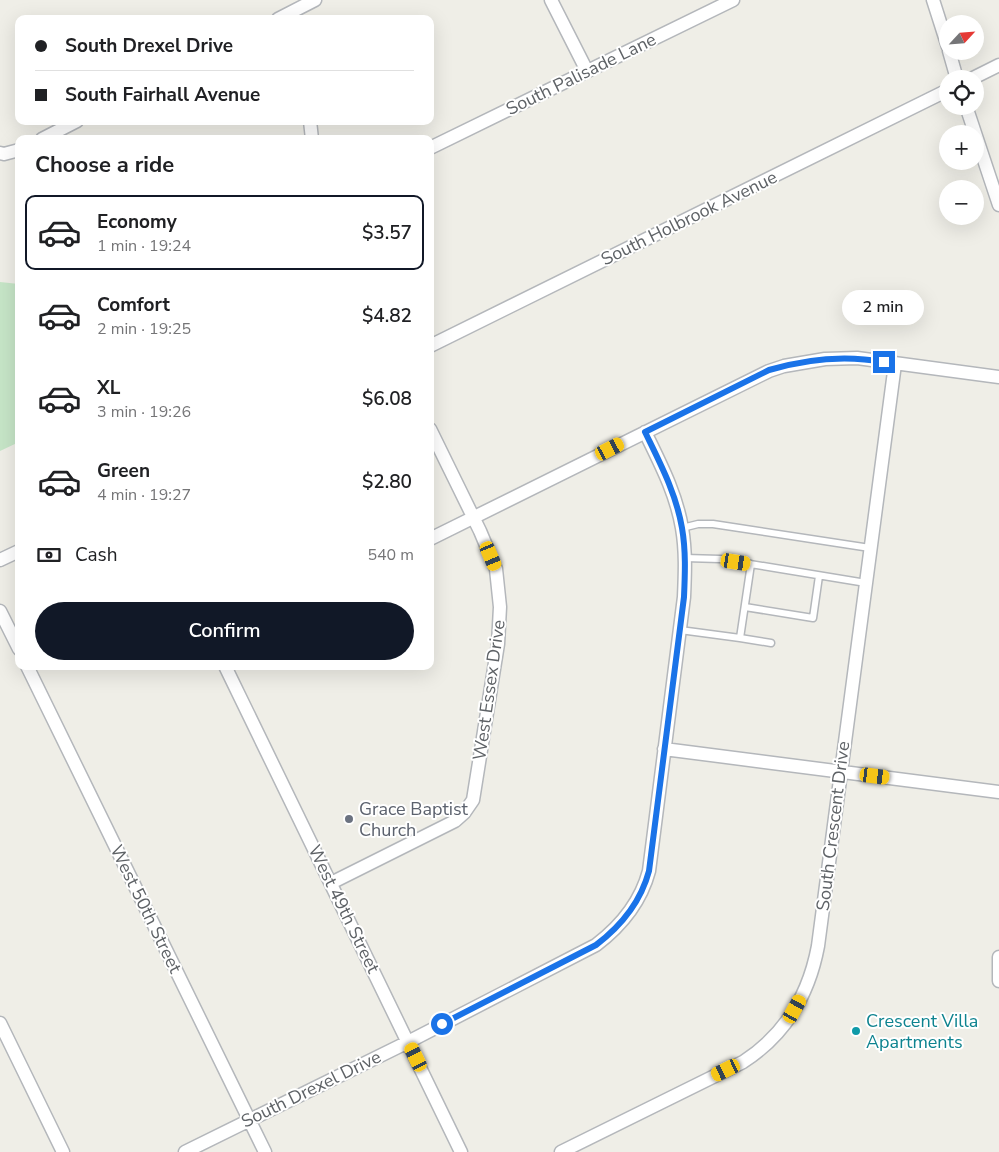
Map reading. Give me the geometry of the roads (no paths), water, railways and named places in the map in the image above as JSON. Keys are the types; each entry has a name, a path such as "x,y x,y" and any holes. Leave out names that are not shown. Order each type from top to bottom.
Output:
{"street":[{"path":"294,10 315,0"},
{"path":"551,0 587,72"},
{"name":"South Palisade Lane","path":"434,146 733,0"},
{"path":"932,0 939,21"},
{"path":"984,72 999,65"},
{"name":"South Holbrook Avenue","path":"434,344 939,94"},
{"path":"969,115 999,205"},
{"path":"50,135 69,125"},
{"path":"0,153 4,154 15,151"},
{"path":"434,537 769,370 825,359 856,358 999,376"},
{"name":"South Crescent Drive","path":"561,1152 753,1056 788,1020 802,997 815,960 895,364"},
{"name":"South Drexel Drive","path":"185,1152 408,1042 596,945 615,928 641,895 649,871 684,597 685,558 682,528 670,486 645,432"},
{"name":"West Essex Drive","path":"331,883 455,821 464,813 472,800 498,644 500,607 496,569 474,518 434,437"},
{"path":"0,560 15,553"},
{"path":"0,611 15,641"},
{"name":"West 50th Street","path":"29,670 265,1152"},
{"name":"West 49th Street","path":"227,670 461,1152"},
{"path":"664,749 999,792"},
{"path":"999,957 999,981"},
{"path":"0,1023 63,1152"}],"lane":[{"path":"682,528 698,524 713,524 870,548"},
{"path":"685,558 720,559 866,583"},
{"path":"740,638 751,564"},
{"path":"745,607 813,618 819,576"},
{"path":"680,630 771,643"}],"place":[{"name":"Grace Baptist Church","path":"349,819"},
{"name":"Crescent Villa Apartments","path":"856,1031"}]}
